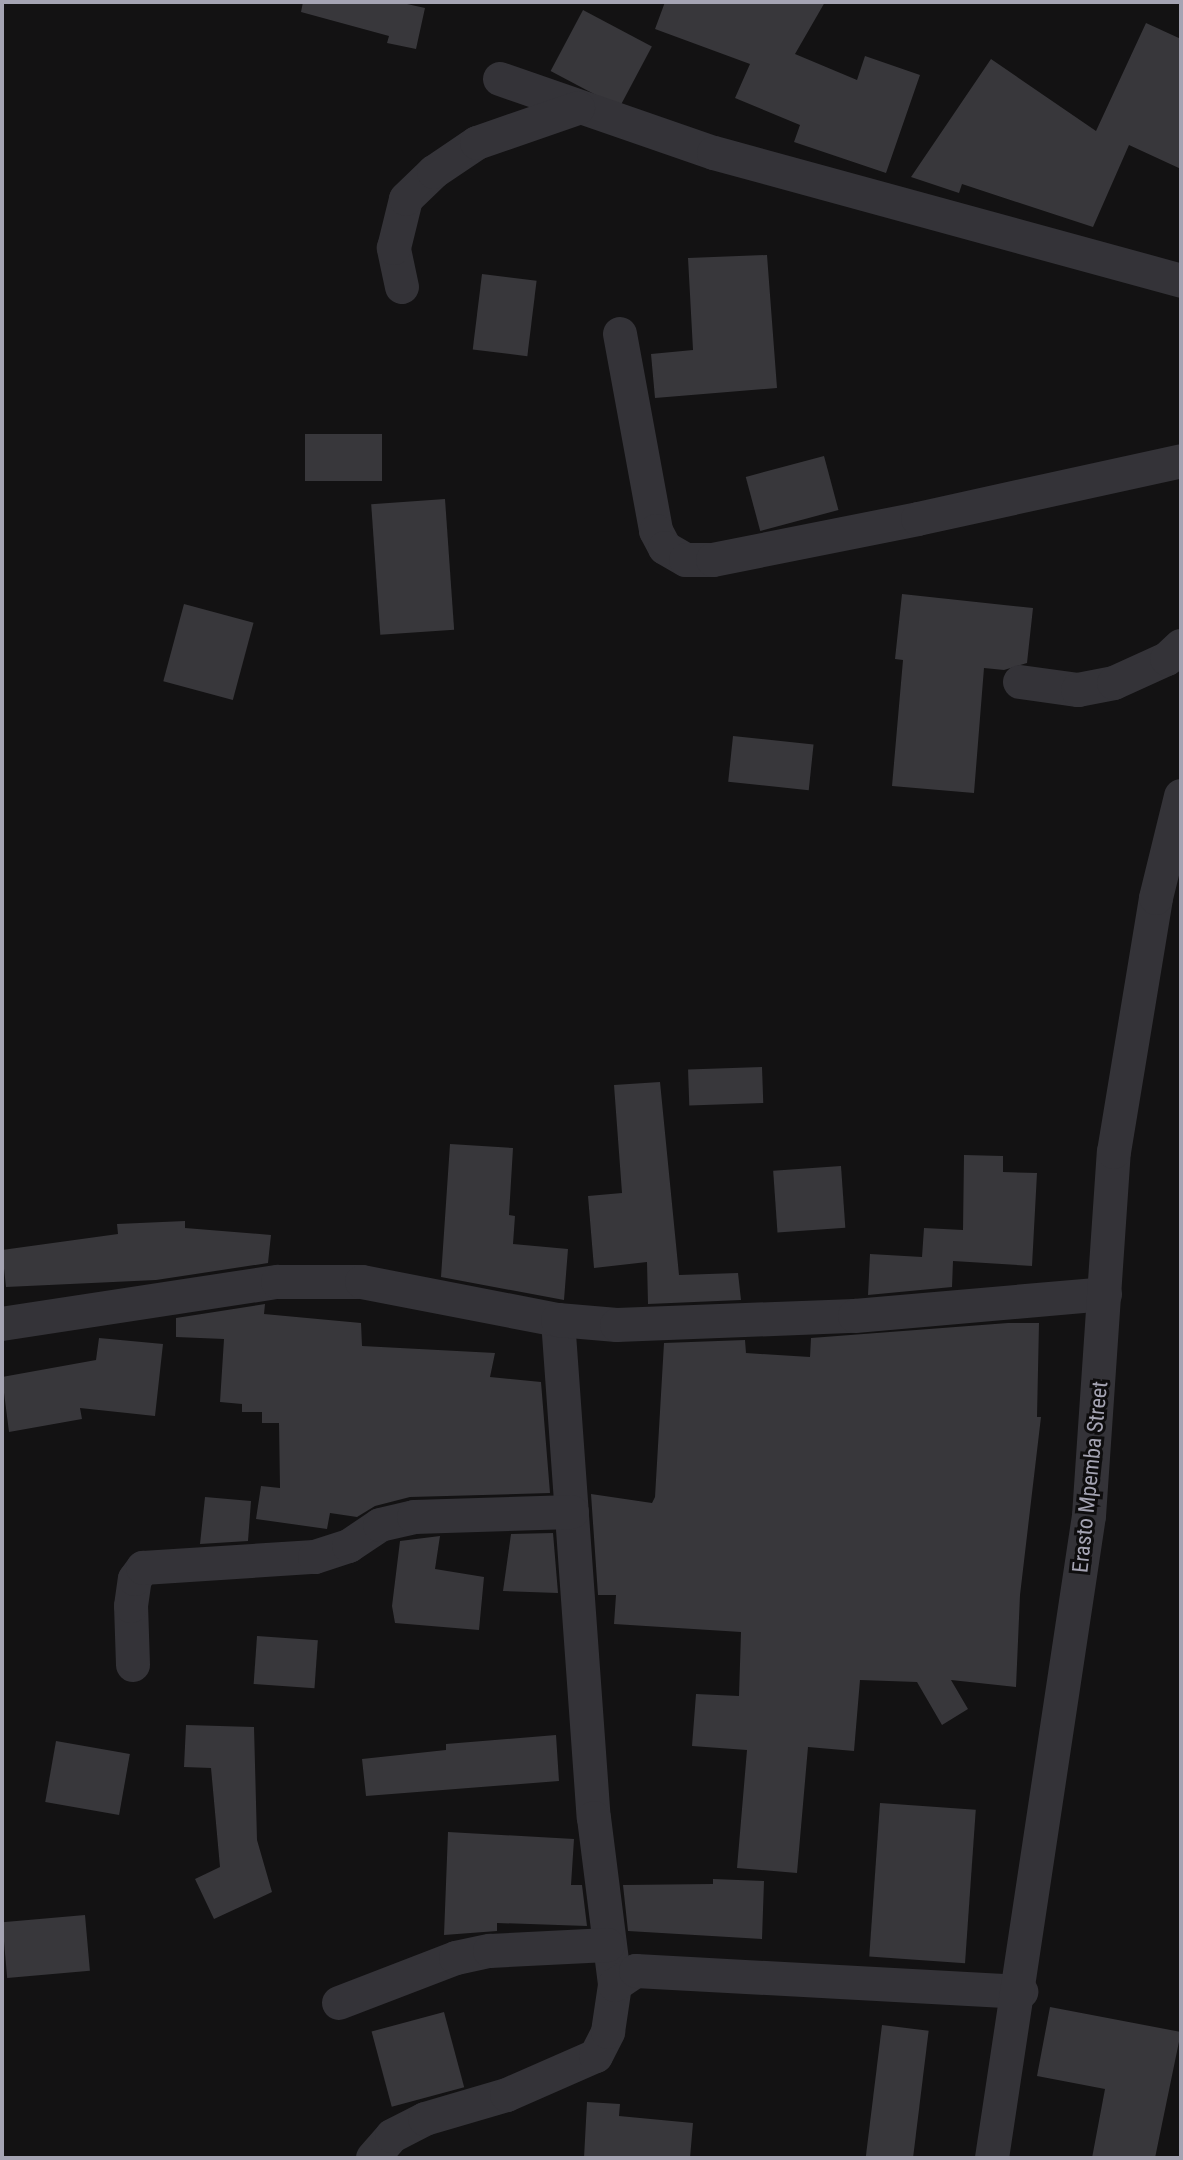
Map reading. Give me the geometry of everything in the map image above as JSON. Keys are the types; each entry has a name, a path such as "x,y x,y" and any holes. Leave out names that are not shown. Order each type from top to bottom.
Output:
{"street":[{"path":"500,79 578,108 809,181 1181,281"},
{"path":"402,287 394,248 406,199 477,143 578,108"},
{"path":"620,334 656,531 665,548 686,560 713,560 904,522 1181,461"},
{"path":"1020,682 1078,690 1114,683 1167,659 1181,646"},
{"name":"Erasto Mpemba Street","path":"992,2158 1021,1992 1089,1516 1114,1152 1156,898 1181,796"},
{"path":"2,1324 278,1282 362,1282 558,1320 677,1325 962,1309 1105,1294"},
{"path":"373,2158 392,2136 425,2119 522,2090 596,2056 608,2032 615,1985 608,1945 558,1320"},
{"path":"133,1665 131,1606 135,1579 143,1568 315,1557 349,1546 380,1525 414,1517 572,1512"},
{"path":"339,2003 467,1956 608,1945"},
{"path":"615,1985 636,1971 1021,1992"}],"building":[{"path":"303,2 398,2 425,8 416,49 387,43 389,36 301,12"},
{"path":"665,2 825,2 795,54 857,80 865,56 920,75 886,173 794,142 800,125 735,98 750,64 655,29"},
{"path":"583,10 652,47 619,108 551,71"},
{"path":"1146,23 1181,39 1181,169 1129,145 1093,227 962,184 959,193 911,177 991,59 1096,131"},
{"path":"767,255 777,388 655,398 651,354 693,350 688,258"},
{"path":"482,274 537,281 527,356 473,349"},
{"path":"305,434 382,434 382,481 305,481"},
{"path":"824,456 838,510 760,531 746,477"},
{"path":"445,499 454,630 380,635 371,504"},
{"path":"902,594 1033,608 1027,663 1004,670 984,668 974,793 892,786 903,660 895,659"},
{"path":"184,604 254,623 233,700 163,681"},
{"path":"733,736 814,744 809,790 728,782"},
{"path":"762,1067 763,1103 689,1106 688,1070"},
{"path":"660,1082 679,1275 738,1273 741,1300 648,1304 647,1262 594,1268 588,1196 622,1193 614,1085"},
{"path":"450,1144 513,1148 509,1215 515,1216 513,1244 568,1249 564,1300 441,1277"},
{"path":"964,1155 1003,1156 1003,1172 1037,1173 1032,1266 953,1261 952,1287 868,1295 870,1254 922,1257 924,1228 963,1230"},
{"path":"841,1166 845,1228 777,1233 773,1171"},
{"path":"185,1221 185,1228 271,1235 268,1263 156,1280 6,1287 2,1250 118,1234 117,1224"},
{"path":"265,1304 264,1314 361,1323 362,1346 495,1353 490,1377 541,1382 550,1493 410,1497 375,1506 357,1517 330,1513 327,1529 256,1519 261,1486 280,1488 279,1423 262,1423 262,1412 242,1412 242,1404 220,1402 224,1339 176,1337 176,1318"},
{"path":"1039,1323 1037,1417 1041,1417 1020,1595 1016,1687 951,1680 968,1709 942,1725 917,1682 860,1680 854,1751 808,1747 797,1873 737,1868 747,1750 692,1746 696,1694 739,1696 741,1632 614,1624 616,1595 598,1595 591,1494 652,1503 655,1497 664,1343 745,1340 746,1353 810,1357 811,1338"},
{"path":"99,1338 163,1344 155,1416 80,1408 82,1419 9,1432 2,1377 96,1360"},
{"path":"205,1497 251,1501 248,1541 200,1544"},
{"path":"553,1533 558,1593 503,1591 511,1534"},
{"path":"440,1536 435,1569 484,1577 479,1630 395,1623 392,1606 400,1541"},
{"path":"257,1636 318,1640 315,1688 254,1684"},
{"path":"186,1725 254,1727 257,1840 272,1892 214,1919 195,1879 220,1867 211,1768 184,1767"},
{"path":"556,1735 559,1781 366,1796 362,1759 446,1750 446,1744"},
{"path":"56,1741 130,1754 119,1815 45,1802"},
{"path":"880,1803 976,1810 965,1963 869,1957"},
{"path":"448,1832 574,1839 571,1885 582,1885 587,1926 497,1923 497,1931 444,1935"},
{"path":"713,1879 764,1881 762,1939 628,1931 623,1885 713,1884"},
{"path":"85,1915 90,1971 7,1978 2,1922"},
{"path":"1050,2007 1181,2032 1155,2158 1092,2158 1105,2089 1037,2076"},
{"path":"444,2012 464,2087 392,2107 372,2031"},
{"path":"882,2025 929,2031 913,2158 866,2158"},
{"path":"587,2102 620,2104 619,2116 693,2123 690,2158 584,2158"}]}
